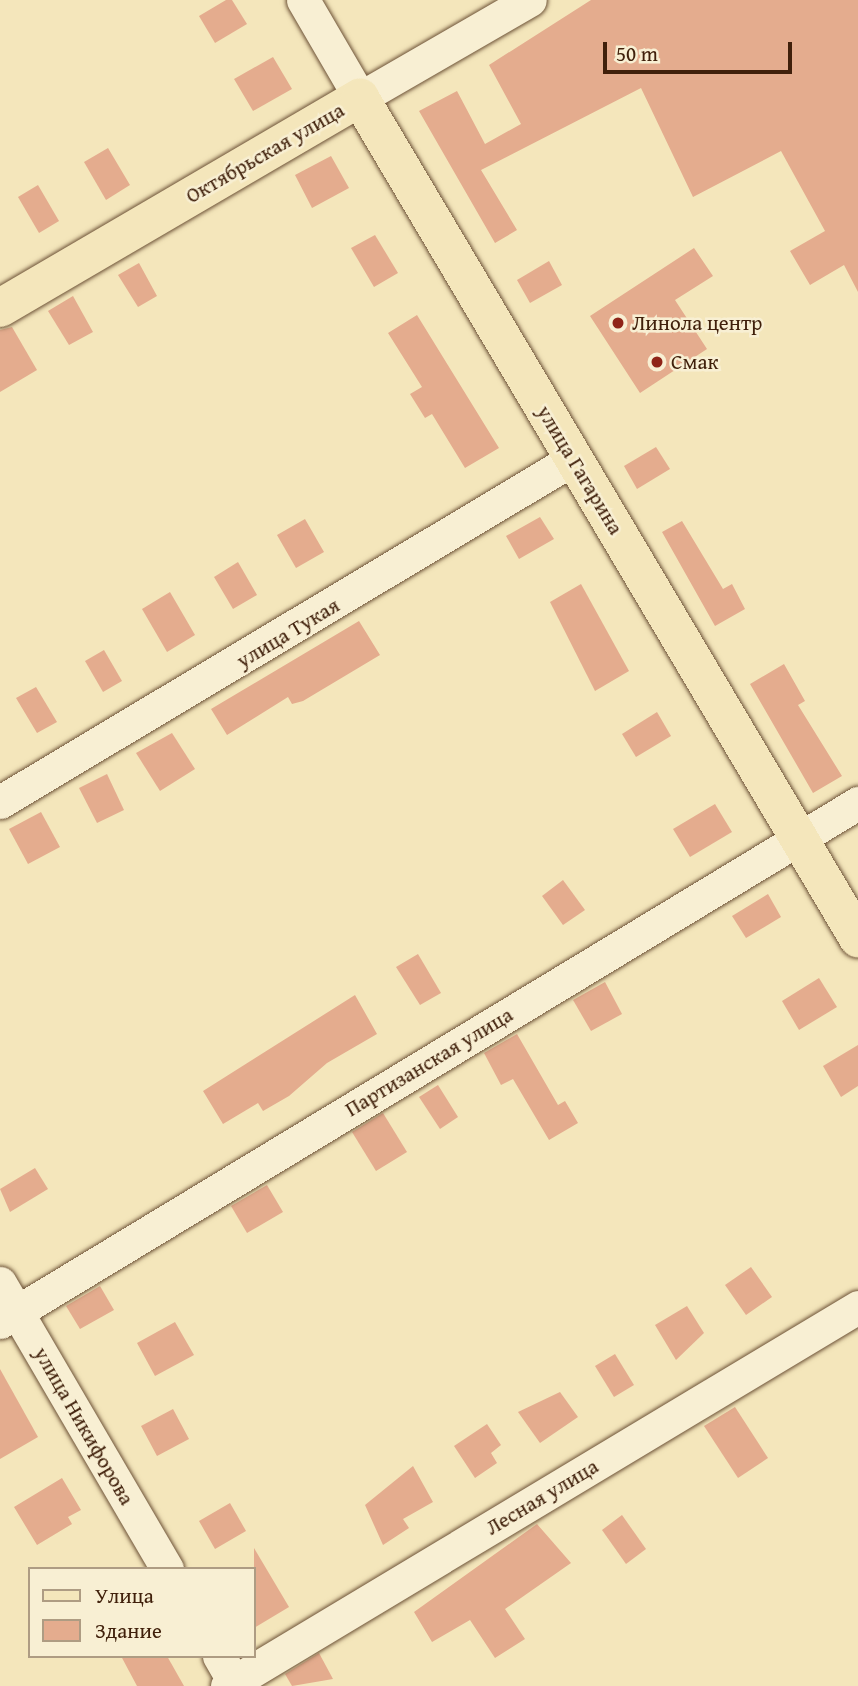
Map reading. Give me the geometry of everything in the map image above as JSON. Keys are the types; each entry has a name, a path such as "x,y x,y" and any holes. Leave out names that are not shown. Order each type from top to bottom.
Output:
{"main road":[{"name":"Октябрьская улица","path":"0,308 359,98"},
{"name":"улица Гагарина","path":"359,98 858,939"}],"street":[{"name":"улица Гагарина","path":"303,0 359,98"},
{"name":"Октябрьская улица","path":"359,98 530,0"},
{"name":"улица Тукая","path":"0,802 573,459"},
{"name":"Партизанская улица","path":"9,1317 858,803"},
{"name":"улица Никифорова","path":"0,1283 9,1317 166,1567"},
{"name":"Лесная улица","path":"229,1678 858,1307"}],"building":[{"path":"226,0 232,0 247,24 215,43 199,16"},
{"path":"591,0 858,0 858,292 844,265 810,285 790,251 825,231 781,151 693,197 641,88 481,170 517,230 495,243 419,111 457,91 485,144 521,124 489,65"},
{"path":"273,57 292,89 253,111 234,79"},
{"path":"108,148 130,185 106,200 84,162"},
{"path":"331,156 349,188 312,208 295,175"},
{"path":"38,185 59,221 39,233 18,197"},
{"path":"375,235 398,273 374,287 351,248"},
{"path":"694,248 713,276 675,300 707,349 640,393 590,316"},
{"path":"549,261 562,285 530,303 517,280"},
{"path":"139,263 157,296 138,307 118,275"},
{"path":"73,296 93,332 69,345 48,311"},
{"path":"417,315 499,448 465,468 432,414 425,418 410,394 422,387 388,333"},
{"path":"12,327 37,370 0,392 0,330"},
{"path":"656,447 670,469 637,489 624,466"},
{"path":"540,517 554,539 519,559 506,536"},
{"path":"305,519 324,552 296,568 277,535"},
{"path":"682,521 723,589 732,584 745,609 715,626 662,532"},
{"path":"238,562 257,595 233,609 214,577"},
{"path":"581,584 629,671 595,691 550,602"},
{"path":"170,592 195,635 167,652 142,609"},
{"path":"359,621 380,655 303,701 292,704 288,697 227,735 211,709"},
{"path":"104,650 122,681 103,692 85,661"},
{"path":"784,664 805,701 798,705 842,776 813,793 750,684"},
{"path":"36,687 57,722 37,733 16,698"},
{"path":"657,712 671,736 636,757 622,734"},
{"path":"172,733 195,769 160,791 136,753"},
{"path":"107,774 124,810 97,823 79,788"},
{"path":"715,804 732,832 690,857 673,829"},
{"path":"41,812 60,847 28,864 9,829"},
{"path":"563,880 585,910 563,925 542,896"},
{"path":"768,894 781,917 746,938 732,916"},
{"path":"418,954 441,993 420,1005 396,967"},
{"path":"819,978 837,1007 799,1030 782,1001"},
{"path":"605,982 622,1014 591,1031 573,1000"},
{"path":"355,995 377,1034 327,1063 289,1096 263,1111 258,1103 223,1124 203,1091"},
{"path":"517,1034 558,1105 565,1101 578,1123 549,1140 513,1079 501,1085 484,1053"},
{"path":"858,1045 858,1086 841,1097 823,1066"},
{"path":"438,1085 458,1117 440,1129 419,1097"},
{"path":"383,1113 407,1152 376,1171 352,1132"},
{"path":"35,1168 48,1189 10,1212 0,1189"},
{"path":"267,1185 283,1212 247,1233 231,1206"},
{"path":"751,1267 772,1297 746,1315 725,1285"},
{"path":"100,1286 114,1310 80,1329 66,1306"},
{"path":"687,1306 704,1333 676,1360 655,1325"},
{"path":"175,1322 194,1355 155,1376 137,1343"},
{"path":"615,1354 634,1385 614,1397 595,1366"},
{"path":"0,1369 38,1437 0,1459"},
{"path":"560,1392 578,1417 540,1443 518,1412"},
{"path":"735,1407 768,1458 738,1478 704,1426"},
{"path":"173,1409 189,1439 157,1456 141,1426"},
{"path":"487,1424 501,1445 491,1453 497,1463 475,1478 454,1446"},
{"path":"413,1466 433,1502 403,1519 409,1528 383,1545 365,1505"},
{"path":"62,1478 81,1510 68,1517 72,1524 37,1545 14,1507"},
{"path":"230,1503 246,1531 215,1549 199,1521"},
{"path":"622,1515 646,1549 626,1564 602,1530"},
{"path":"537,1524 571,1563 505,1609 525,1639 495,1658 470,1620 432,1642 414,1612"},
{"path":"254,1548 289,1607 256,1627 256,1567"},
{"path":"319,1653 333,1679 292,1686 285,1674"},
{"path":"122,1658 168,1658 184,1686 137,1686"}],"place":[{"name":"Линола центр","path":"618,323"},
{"name":"Смак","path":"657,362"}]}
